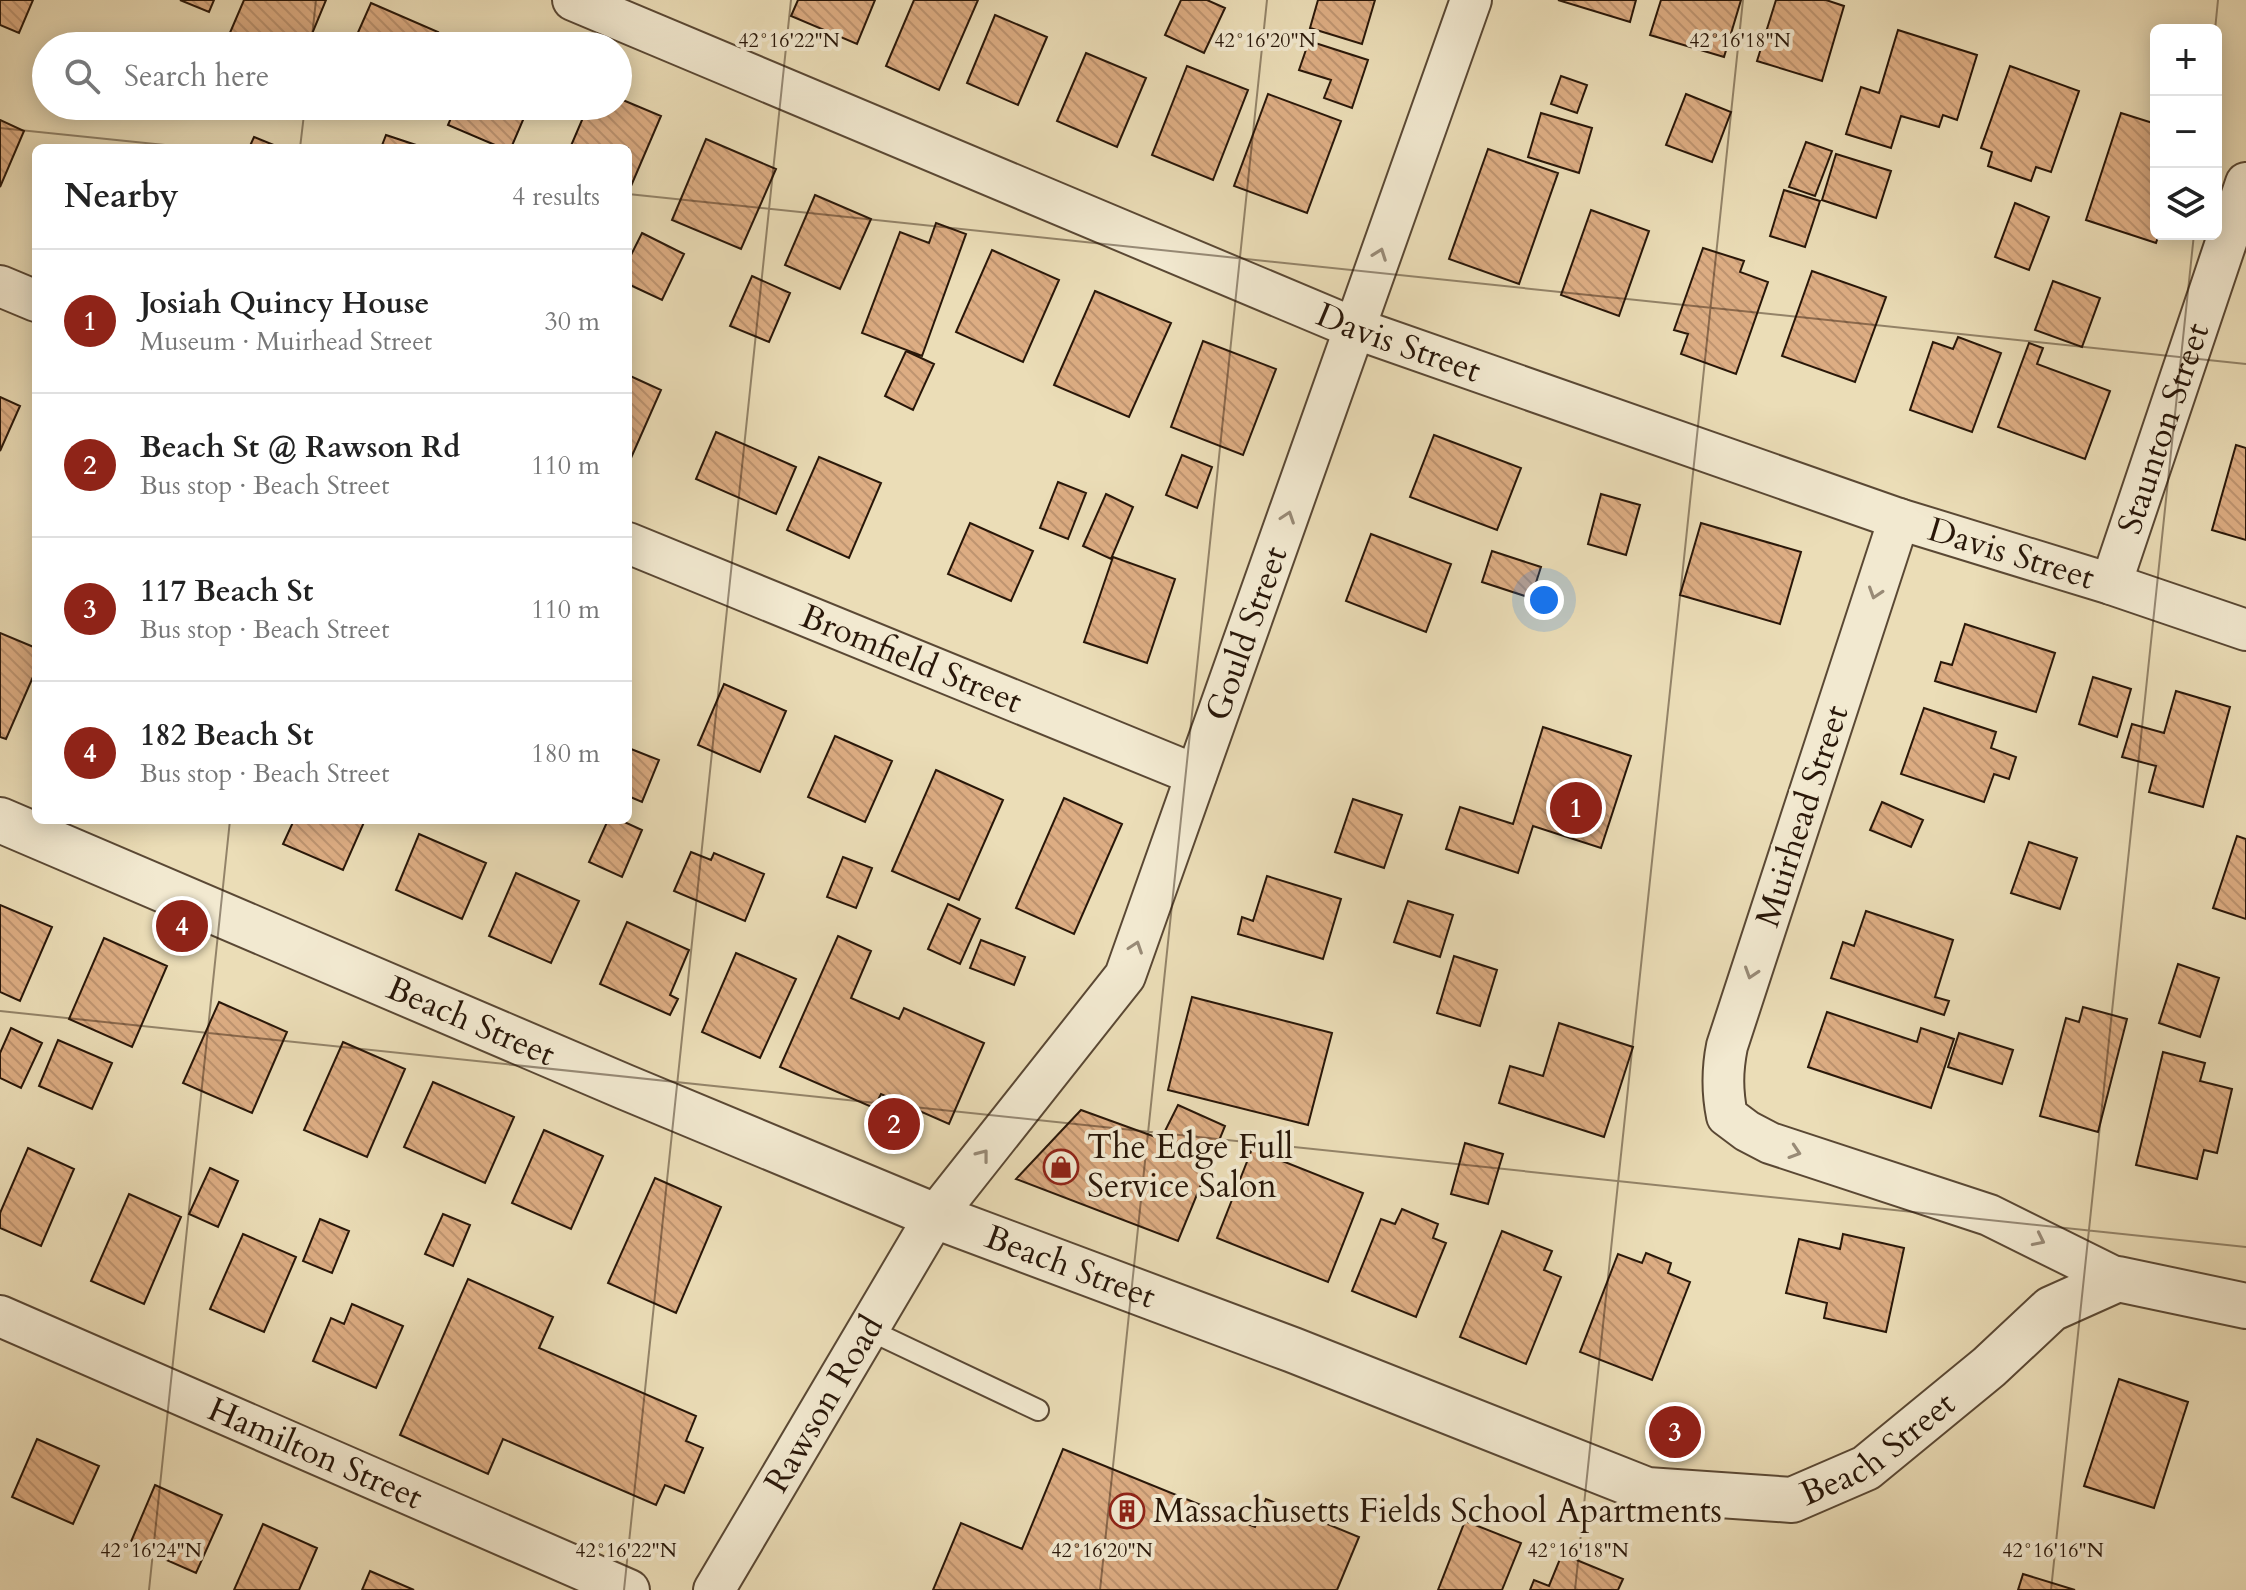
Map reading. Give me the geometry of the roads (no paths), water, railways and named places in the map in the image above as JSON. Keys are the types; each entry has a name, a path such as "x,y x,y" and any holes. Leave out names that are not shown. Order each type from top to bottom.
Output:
{"street":[{"name":"Davis Street","path":"573,0 1354,328 1899,519 2111,584 2246,630"},
{"name":"Gould Street","path":"935,1216 1125,976 1471,0"},
{"name":"Staunton Street","path":"2111,584 2246,183"},
{"path":"0,286 32,299"},
{"name":"Muirhead Street","path":"1899,519 1727,1046 1722,1068 1727,1116 1770,1143 1989,1215 2118,1279"},
{"name":"Bromfield Street","path":"632,545 1196,775"},
{"name":"Beach Street","path":"0,820 935,1216 1293,1350 1647,1490 1792,1500 1866,1468 1989,1367 2051,1309 2118,1279"},
{"name":"Rawson Road","path":"714,1590 935,1216"},
{"path":"2118,1279 2246,1306"},
{"name":"Hamilton Street","path":"0,1316 629,1590"}],"lane":[{"path":"867,1329 1038,1410"}],"place":[{"name":"Josiah Quincy House","path":"1576,808"},
{"name":"182 Beach St","path":"182,926"},
{"name":"Beach St @ Rawson Rd","path":"894,1124"},
{"name":"The Edge Full Service Salon","path":"1061,1167"},
{"name":"117 Beach St","path":"1675,1432"},
{"name":"Massachusetts Fields School Apartments","path":"1127,1511"}]}
